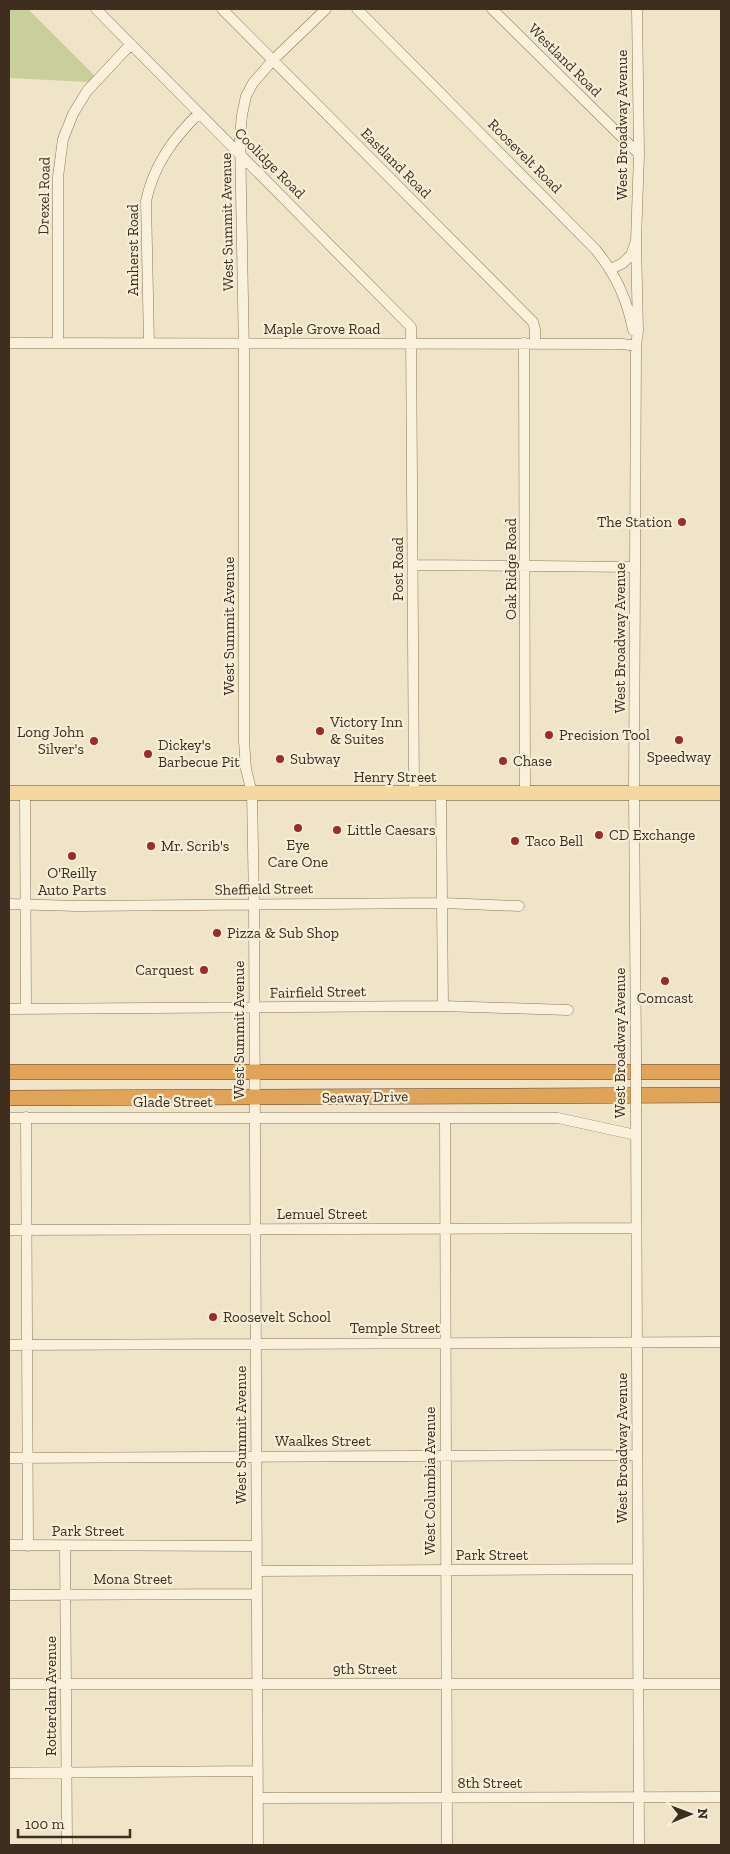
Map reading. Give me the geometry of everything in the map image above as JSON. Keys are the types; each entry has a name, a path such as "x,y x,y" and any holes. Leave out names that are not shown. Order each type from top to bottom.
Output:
{"highway":[{"name":"Seaway Drive","path":"9,1072 721,1072"},
{"path":"100,1098 87,1091 85,1087 89,1079 210,1077 230,1072"},
{"path":"254,1095 414,1090 420,1083 416,1072"},
{"name":"Seaway Drive","path":"9,1098 140,1098 254,1095 721,1095"}],"main road":[{"name":"Henry Street","path":"9,794 721,793"}],"street":[{"name":"Coolidge Road","path":"96,9 406,320 412,330 412,344"},
{"name":"Eastland Road","path":"222,9 533,322 535,343"},
{"name":"West Summit Avenue","path":"258,1845 254,904 252,793 246,768 244,741 241,129 246,96 253,83 273,60 326,9"},
{"name":"Roosevelt Road","path":"357,9 582,235 611,269 623,290 636,346"},
{"name":"Westland Road","path":"492,9 639,154"},
{"name":"West Broadway Avenue","path":"636,9 639,154 636,241 638,331 636,346 634,794 639,1845"},
{"name":"Drexel Road","path":"58,343 58,177 63,139 73,114 87,91 131,44"},
{"name":"Amherst Road","path":"149,343 146,200 162,156 175,137 199,113"},
{"name":"West Broadway Avenue","path":"611,269 623,263 631,255 636,241"},
{"name":"Maple Grove Road","path":"9,343 535,343 623,344 636,346"},
{"name":"Post Road","path":"412,344 414,794"},
{"name":"Oak Ridge Road","path":"524,344 526,794"},
{"path":"413,565 635,567"},
{"path":"24,793 26,1009"},
{"path":"441,794 443,1006"},
{"name":"Sheffield Street","path":"9,904 94,906 443,903 519,906"},
{"name":"Fairfield Street","path":"9,1010 443,1006 568,1010"},
{"path":"26,1117 28,1546"},
{"name":"Glade Street","path":"9,1118 558,1118 636,1135"},
{"name":"West Columbia Avenue","path":"445,1118 447,1845"},
{"name":"Lemuel Street","path":"9,1230 636,1228"},
{"name":"Temple Street","path":"9,1345 721,1342"},
{"name":"Waalkes Street","path":"9,1458 637,1455"},
{"name":"Park Street","path":"9,1545 65,1547 257,1546"},
{"name":"Rotterdam Avenue","path":"65,1547 67,1845"},
{"name":"Park Street","path":"257,1571 638,1569"},
{"name":"Mona Street","path":"9,1595 257,1594"},
{"name":"9th Street","path":"9,1684 721,1684"},
{"path":"9,1773 258,1770"},
{"name":"8th Street","path":"258,1798 721,1797"}],"green space":[{"path":"9,9 28,9 95,76 89,82 9,78"}],"place":[{"name":"The Station","path":"682,522"},
{"name":"Victory Inn & Suites","path":"320,731"},
{"name":"Precision Tool","path":"549,735"},
{"name":"Speedway","path":"679,740"},
{"name":"Long John Silver's","path":"94,741"},
{"name":"Dickey's Barbecue Pit","path":"148,754"},
{"name":"Subway","path":"280,759"},
{"name":"Chase","path":"503,761"},
{"name":"Eye Care One","path":"298,828"},
{"name":"Little Caesars","path":"337,830"},
{"name":"CD Exchange","path":"599,835"},
{"name":"Taco Bell","path":"515,841"},
{"name":"Mr. Scrib's","path":"151,846"},
{"name":"O'Reilly Auto Parts","path":"72,856"},
{"name":"Pizza & Sub Shop","path":"217,933"},
{"name":"Carquest","path":"204,970"},
{"name":"Comcast","path":"665,981"},
{"name":"Roosevelt School","path":"213,1317"}]}
